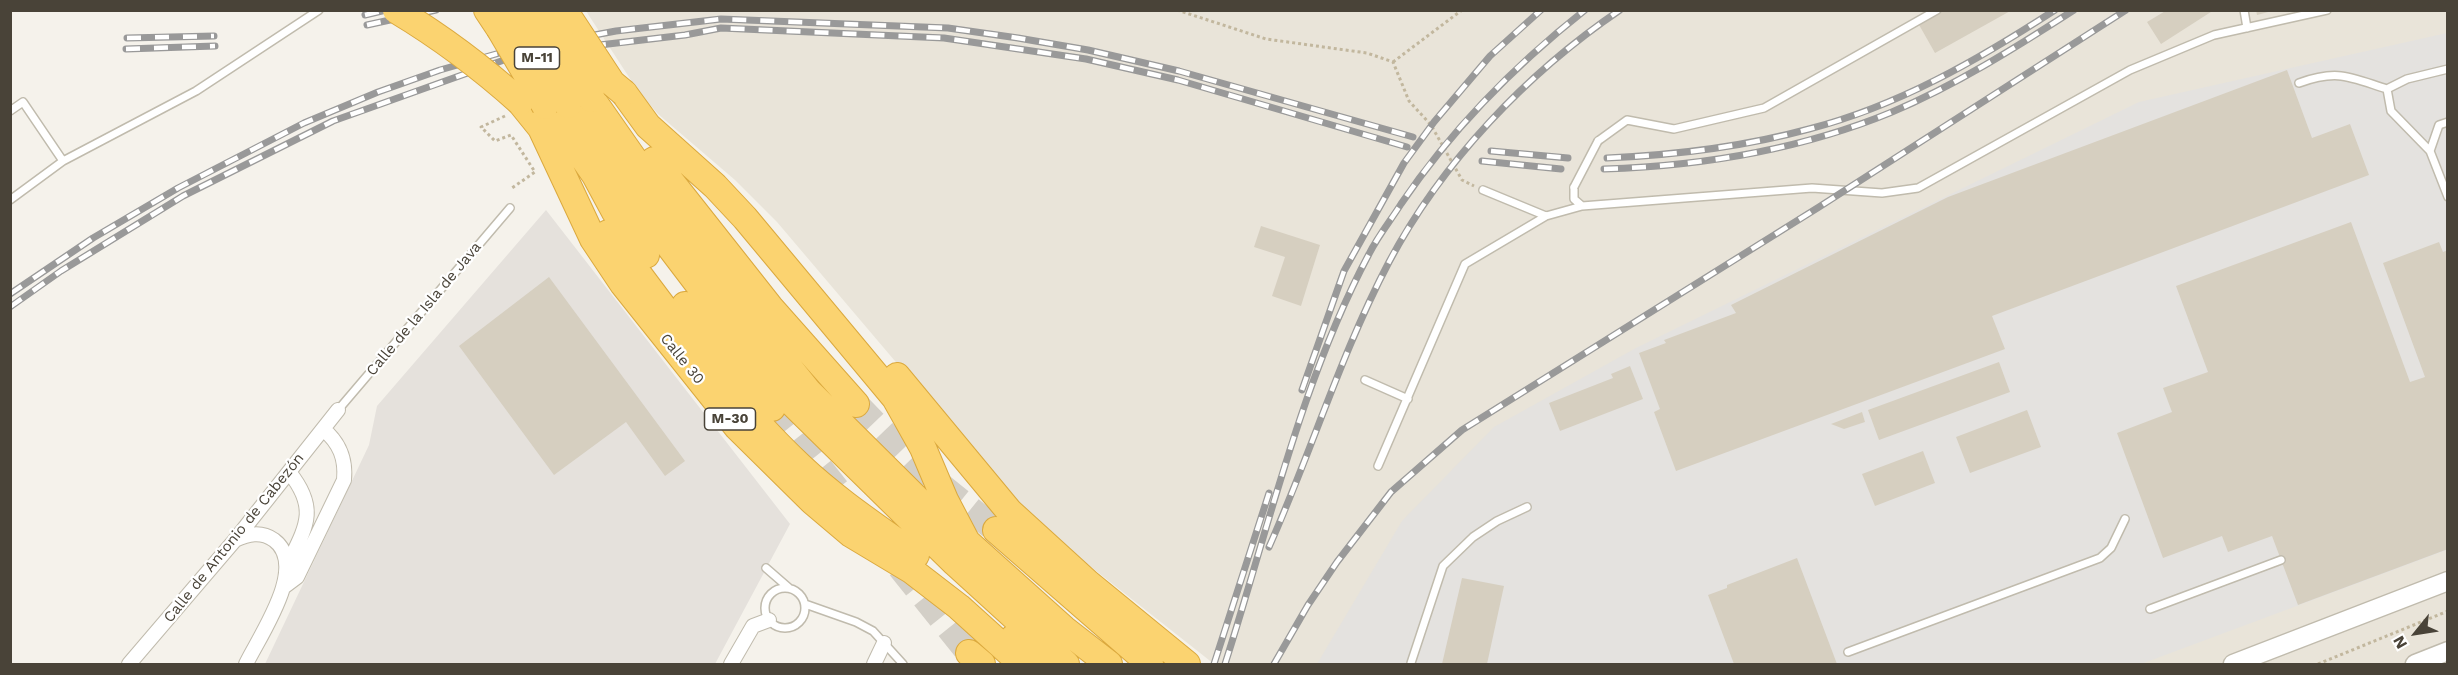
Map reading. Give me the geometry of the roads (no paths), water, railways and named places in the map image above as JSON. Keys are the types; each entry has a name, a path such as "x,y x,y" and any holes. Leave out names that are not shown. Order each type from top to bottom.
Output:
{"highway":[{"name":"Calle 30","path":"396,10 440,37 486,72 514,108 541,128 592,239 623,284 737,427 812,501 851,534 911,570 959,607 1022,664"},
{"path":"535,10 588,103 717,278 808,391 923,505 968,542 1064,629 1109,664"},
{"path":"546,10 636,203 742,342 788,399 955,563 1066,664"},
{"path":"555,10 588,103 606,231 697,350 799,466 834,497 931,566 1043,664"},
{"path":"564,10 612,82 588,103 574,146 595,175 615,212 666,281 704,330 772,408"},
{"path":"573,10 620,82 588,103"},
{"name":"M-11","path":"497,16 588,103"},
{"path":"588,103 648,126 724,195 770,229 1009,511 1088,583 1158,656"},
{"path":"588,103 856,404"},
{"path":"724,195 895,398 923,448 945,500 968,542"},
{"path":"996,530 1158,656 1187,664"}],"street":[{"name":"Calle de Antonio de Cabezón","path":"129,664 235,540 338,410"},
{"path":"285,586 297,578 344,480 345,468 342,451 332,436 323,429"},
{"path":"287,566 308,513 302,488 289,472"},
{"path":"235,540 257,534 268,536 284,551 287,566 285,586 246,664"},
{"path":"2233,664 2448,581"},
{"path":"731,664 753,626 768,620"},
{"path":"874,664 884,644"},
{"path":"2415,664 2448,651"}],"lane":[{"path":"10,201 63,161 196,91 319,10"},
{"path":"1582,206 1574,199 1574,187 1598,141 1627,120 1674,129 1764,108 1937,10"},
{"path":"2244,10 2247,27"},
{"path":"1378,466 1465,264 1546,216 1582,206 1812,188 1882,194 1918,188 2130,70 2214,35 2327,10"},
{"path":"2299,83 2321,75 2340,75 2387,89 2407,79 2448,69"},
{"path":"2387,89 2391,111 2430,151 2448,196"},
{"path":"10,111 23,102 63,161"},
{"path":"2430,151 2439,125 2448,122"},
{"path":"1483,190 1546,216"},
{"name":"Calle de la Isla de Java","path":"338,410 510,208"},
{"path":"1365,380 1407,399"},
{"path":"1411,663 1443,566 1473,537 1497,520 1527,507"},
{"path":"1848,652 2100,558 2111,548 2126,519"},
{"path":"2150,609 2281,560"},
{"path":"766,568 789,588 800,594 805,604 803,618 793,627 780,628 768,620 766,600 776,590 789,588"},
{"path":"805,604 856,622 873,631 903,664"}],"tunnel":[{"path":"856,404 914,464 996,530"},
{"path":"772,408 839,492"},
{"path":"900,567 969,653"}],"railway":[{"path":"365,15 386,10"},
{"path":"367,25 436,10"},
{"path":"1302,390 1344,271 1404,163 1434,122 1490,56 1541,10"},
{"path":"1225,664 1305,404 1345,303 1380,234 1421,176 1463,124 1533,53 1585,10"},
{"path":"1269,547 1356,332 1389,262 1410,225 1434,189 1461,155 1520,91 1552,62 1620,10"},
{"path":"1607,158 1658,155 1734,145 1809,129 1842,119 1874,108 1936,80 1967,64 2055,10"},
{"path":"1604,169 1714,160 1822,137 1892,112 1962,78 2074,10"},
{"path":"1274,664 1308,605 1337,562 1391,492 1462,430 1819,207 2126,10"},
{"path":"10,294 93,238 178,188 304,123 378,92 440,70 503,52 616,31 721,19 948,28 1018,38 1088,50 1179,71 1413,137"},
{"path":"10,307 61,271 183,196 333,121 504,60 557,50 685,35 721,28 944,38 1086,59 1178,80 1407,147"},
{"path":"127,38 214,36"},
{"path":"126,49 215,46"},
{"path":"1491,151 1568,158"},
{"path":"1482,161 1561,169"},
{"path":"1214,664 1269,493"}]}
